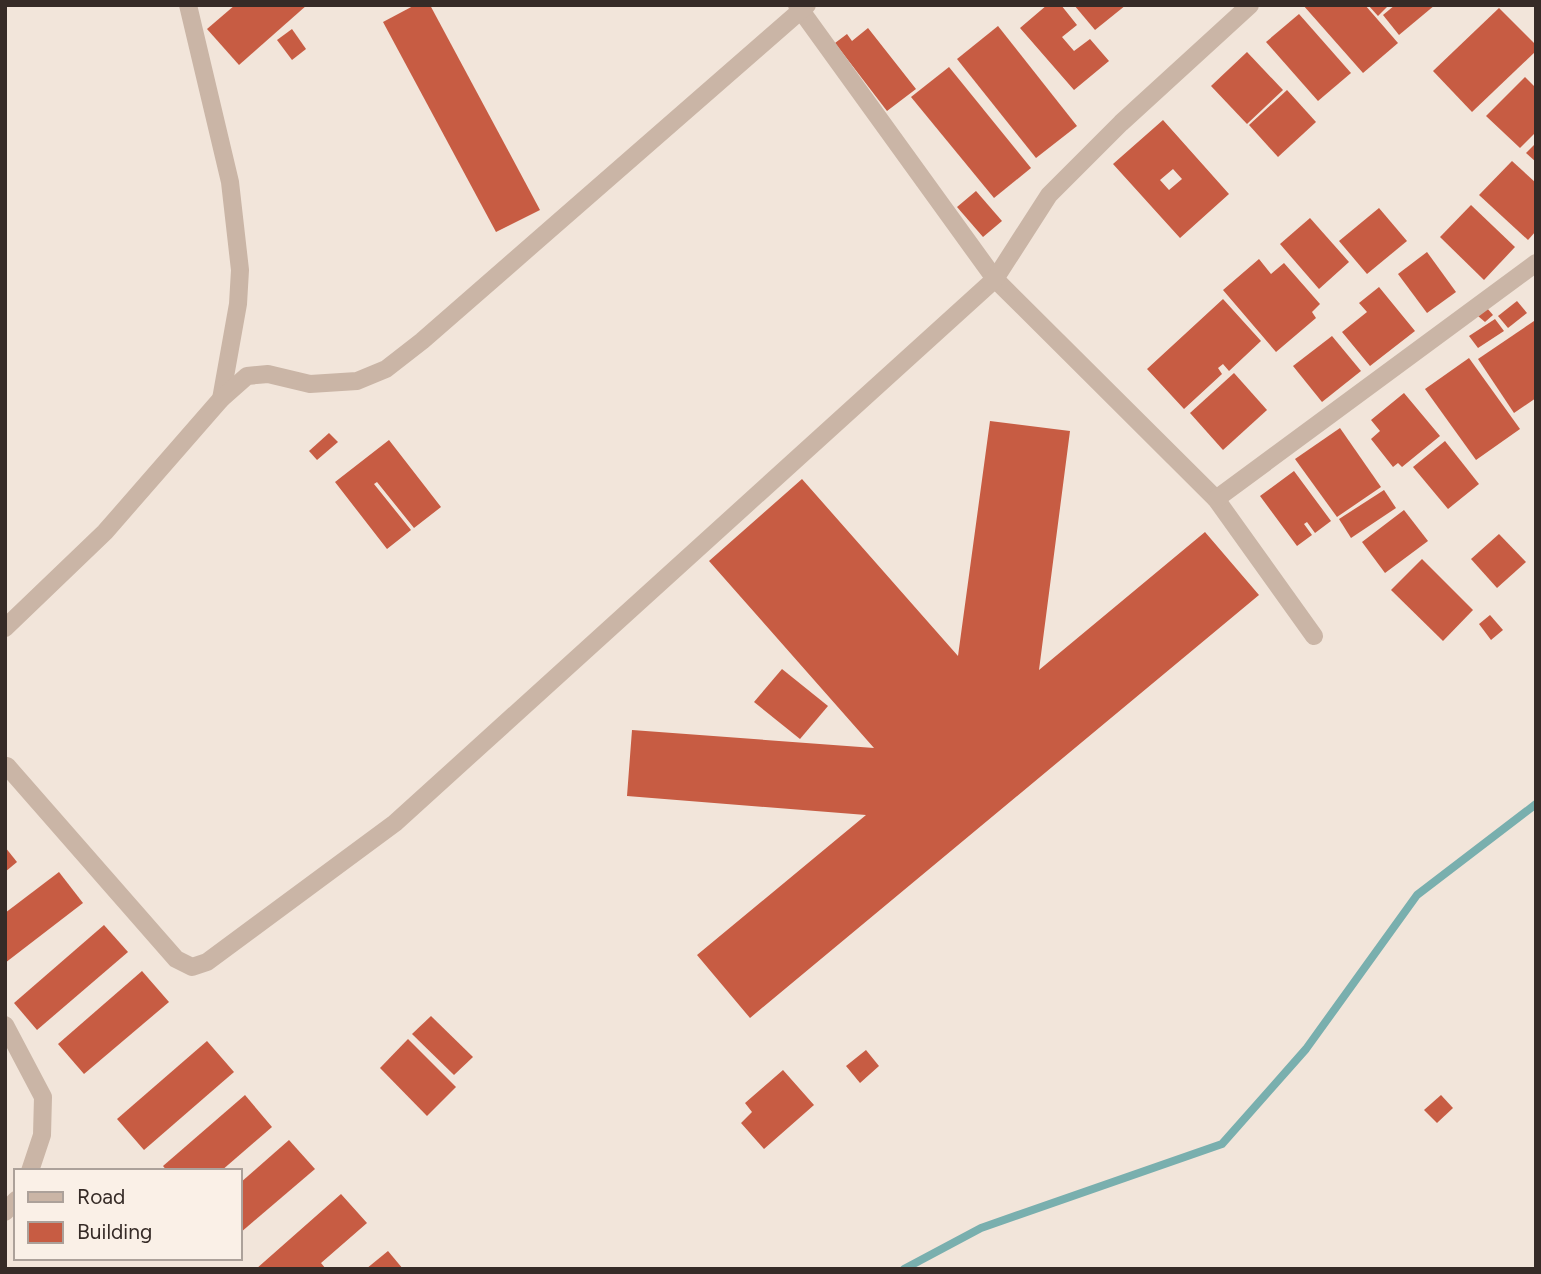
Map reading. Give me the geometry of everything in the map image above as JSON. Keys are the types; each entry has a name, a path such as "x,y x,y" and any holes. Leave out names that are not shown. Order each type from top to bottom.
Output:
{"street":[{"path":"188,5 230,182 240,270 238,304 220,399"},
{"path":"7,766 176,959 192,967 207,962 395,823 995,279 1049,195 1121,123 1250,5"},
{"path":"5,628 105,532 220,399 247,376 268,374 310,384 357,381 386,369 422,341 802,7 995,279 1216,499 1314,636"},
{"path":"1216,499 1536,263"},
{"path":"5,1025 43,1097 42,1135 31,1169"}],"building":[{"path":"235,5 307,5 239,65 207,29"},
{"path":"415,5 430,5 540,210 496,232 383,22"},
{"path":"1047,5 1061,5 1077,25 1062,37 1074,51 1090,39 1109,61 1074,90 1020,28"},
{"path":"1074,5 1126,5 1095,30"},
{"path":"1303,5 1365,5 1398,43 1363,73"},
{"path":"1368,5 1389,5 1378,16"},
{"path":"1395,5 1435,5 1399,35 1383,15"},
{"path":"1499,8 1536,45 1536,51 1472,112 1433,71"},
{"path":"1299,14 1351,73 1318,101 1266,42"},
{"path":"998,26 1077,126 1036,158 957,59"},
{"path":"868,28 916,89 887,111 835,43 847,34 852,41"},
{"path":"292,29 306,49 292,60 277,40"},
{"path":"1247,52 1283,90 1247,124 1211,86"},
{"path":"949,67 1031,168 994,198 911,97"},
{"path":"1525,77 1536,88 1536,132 1520,148 1486,116"},
{"path":"1287,90 1316,122 1278,157 1249,125"},
{"path":"1163,120 1229,194 1180,238 1113,164","holes":["1173,169 1182,179 1169,190 1160,180"]},
{"path":"1536,143 1536,162 1526,153"},
{"path":"1512,161 1536,183 1536,231 1528,240 1479,195"},
{"path":"976,191 1002,221 983,237 957,207"},
{"path":"1471,205 1515,247 1484,280 1440,237"},
{"path":"1379,208 1407,241 1367,274 1339,241"},
{"path":"1310,218 1349,262 1319,289 1280,244"},
{"path":"1427,252 1456,292 1427,313 1398,274"},
{"path":"1259,259 1271,274 1284,263 1320,304 1312,312 1316,318 1276,352 1223,290"},
{"path":"1379,287 1415,331 1370,366 1342,332 1367,312 1359,303"},
{"path":"1223,299 1261,341 1229,371 1223,364 1218,368 1222,374 1184,409 1147,369"},
{"path":"1517,301 1527,313 1508,328 1498,316"},
{"path":"1487,308 1493,315 1485,322 1478,316"},
{"path":"1495,319 1504,331 1478,348 1469,336"},
{"path":"1534,321 1536,398 1514,413 1478,359"},
{"path":"1332,336 1361,371 1322,402 1293,366"},
{"path":"1469,358 1520,429 1476,460 1425,389"},
{"path":"1234,373 1267,410 1223,450 1190,413"},
{"path":"1404,393 1440,436 1402,467 1398,463 1393,467 1371,439 1380,431 1371,420"},
{"path":"990,421 1070,431 1039,670 1205,532 1259,595 750,1018 697,955 866,815 627,796 632,730 874,748 709,561 802,479 958,656"},
{"path":"1340,428 1381,487 1337,517 1295,459"},
{"path":"329,433 338,442 317,460 309,451"},
{"path":"389,440 441,507 414,528 377,482 374,484 411,530 387,549 335,482"},
{"path":"1445,441 1479,484 1448,509 1413,467"},
{"path":"1294,471 1331,521 1315,533 1307,522 1304,524 1312,535 1297,546 1260,496"},
{"path":"1384,490 1396,508 1351,538 1339,519"},
{"path":"1404,510 1428,541 1385,573 1362,542"},
{"path":"1499,534 1526,562 1497,588 1471,559"},
{"path":"1422,559 1473,610 1443,641 1391,590"},
{"path":"1490,615 1503,630 1491,640 1479,624"},
{"path":"782,669 828,706 800,739 754,702"},
{"path":"5,847 17,862 5,872"},
{"path":"59,872 83,903 5,963 5,913"},
{"path":"104,925 128,952 37,1030 14,1003"},
{"path":"142,971 169,1002 84,1074 58,1044"},
{"path":"431,1016 473,1057 454,1075 412,1034"},
{"path":"408,1039 456,1087 427,1116 380,1068"},
{"path":"207,1041 234,1072 144,1150 117,1119"},
{"path":"866,1050 879,1066 860,1083 846,1066"},
{"path":"783,1070 814,1105 764,1149 741,1123 752,1112 745,1103"},
{"path":"245,1095 272,1127 223,1169 165,1169 163,1166"},
{"path":"1441,1095 1453,1108 1437,1123 1424,1110"},
{"path":"289,1140 315,1169 242,1231 242,1181"},
{"path":"341,1194 367,1223 321,1263 326,1269 256,1269"},
{"path":"388,1251 403,1269 366,1269"}],"waterway":[{"path":"904,1269 981,1228 1222,1144 1306,1049 1417,895 1536,804"}]}
